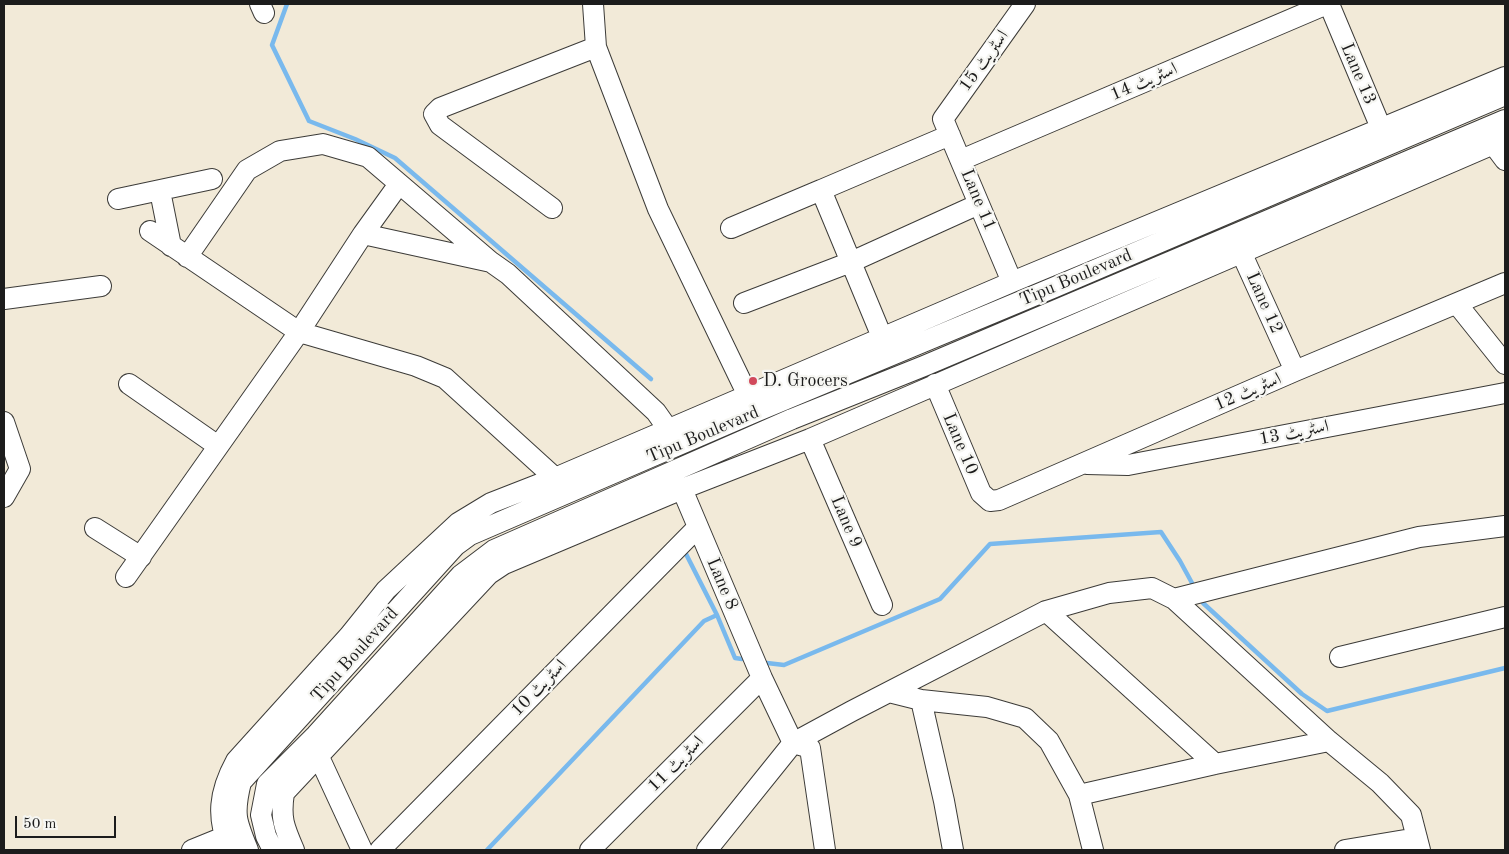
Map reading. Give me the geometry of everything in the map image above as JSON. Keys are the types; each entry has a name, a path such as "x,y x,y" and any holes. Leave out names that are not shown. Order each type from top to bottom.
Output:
{"street":[{"path":"593,4 596,47 658,208 752,403"},
{"name":"اسٹریٹ 15","path":"947,127 1025,4"},
{"name":"Lane 13","path":"1328,4 1384,137"},
{"name":"اسٹریٹ 14","path":"961,160 1328,4"},
{"path":"552,208 440,125 434,114 440,108 596,47"},
{"path":"192,850 227,844 220,815 220,802 226,779 236,761 349,636 386,590 458,523 491,504 668,429 752,403 882,337 1012,282 1384,137 1505,76"},
{"name":"Tipu Boulevard","path":"248,850 238,824 236,804 241,782 455,546 470,535 542,504 752,403 1055,287 1384,137 1505,95"},
{"name":"Tipu Boulevard","path":"272,850 266,836 261,815 267,784 316,736 461,575 494,550 552,534 792,419 1062,308 1237,243 1505,120"},
{"path":"731,228 821,190 947,127"},
{"name":"Lane 11","path":"947,127 1012,282"},
{"path":"179,251 248,170 280,151 323,144 368,157 491,262 508,274 656,412 668,429"},
{"path":"294,850 285,830 282,810 284,793 489,574 552,534 682,489 810,439 935,384 1237,243 1501,147"},
{"path":"118,199 212,179"},
{"path":"126,577 299,332 363,234 399,184"},
{"path":"821,190 882,337"},
{"path":"160,191 179,251"},
{"path":"744,303 851,262 980,204"},
{"path":"150,231 299,332 416,366 445,378 555,478"},
{"path":"363,234 491,262"},
{"name":"Lane 12","path":"1237,243 1294,371"},
{"name":"اسٹریٹ 12","path":"990,501 999,500 1294,371 1505,283"},
{"path":"4,299 101,286"},
{"path":"1055,287 1062,308"},
{"path":"1457,304 1505,364"},
{"path":"129,384 218,446"},
{"name":"Lane 10","path":"935,384 981,493 990,501"},
{"name":"اسٹریٹ 13","path":"1081,464 1128,465 1505,393"},
{"path":"4,466 5,424"},
{"path":"4,497 20,469 5,424"},
{"name":"Lane 9","path":"810,439 882,605"},
{"name":"Lane 8","path":"682,489 762,678 793,743"},
{"path":"542,504 552,534"},
{"path":"1174,599 1419,537 1505,526"},
{"name":"اسٹریٹ 10","path":"380,850 698,527"},
{"path":"95,528 140,557"},
{"path":"707,850 793,743 992,637 1046,611 1109,593 1152,588 1174,599 1329,742 1380,783 1411,815 1418,844 1344,850"},
{"path":"1046,611 1214,764"},
{"path":"1340,657 1505,617"},
{"name":"اسٹریٹ 11","path":"590,850 762,678"},
{"path":"889,692 921,700 987,707 1026,718 1050,740 1079,795 1093,850"},
{"path":"921,700 953,850"},
{"path":"1079,795 1214,764 1329,742"},
{"path":"793,743 810,748 821,848"},
{"path":"319,757 362,850"}],"waterway":[{"path":"287,4 272,45 309,121 355,139 395,158 651,379"},
{"path":"767,663 784,665 940,599 990,544 1161,532 1192,583"},
{"path":"686,554 717,615 735,658 742,659"},
{"path":"1203,603 1302,694 1327,711 1505,668"},
{"path":"487,850 704,621 717,615"}],"place":[{"name":"D. Grocers","path":"753,381"}]}
